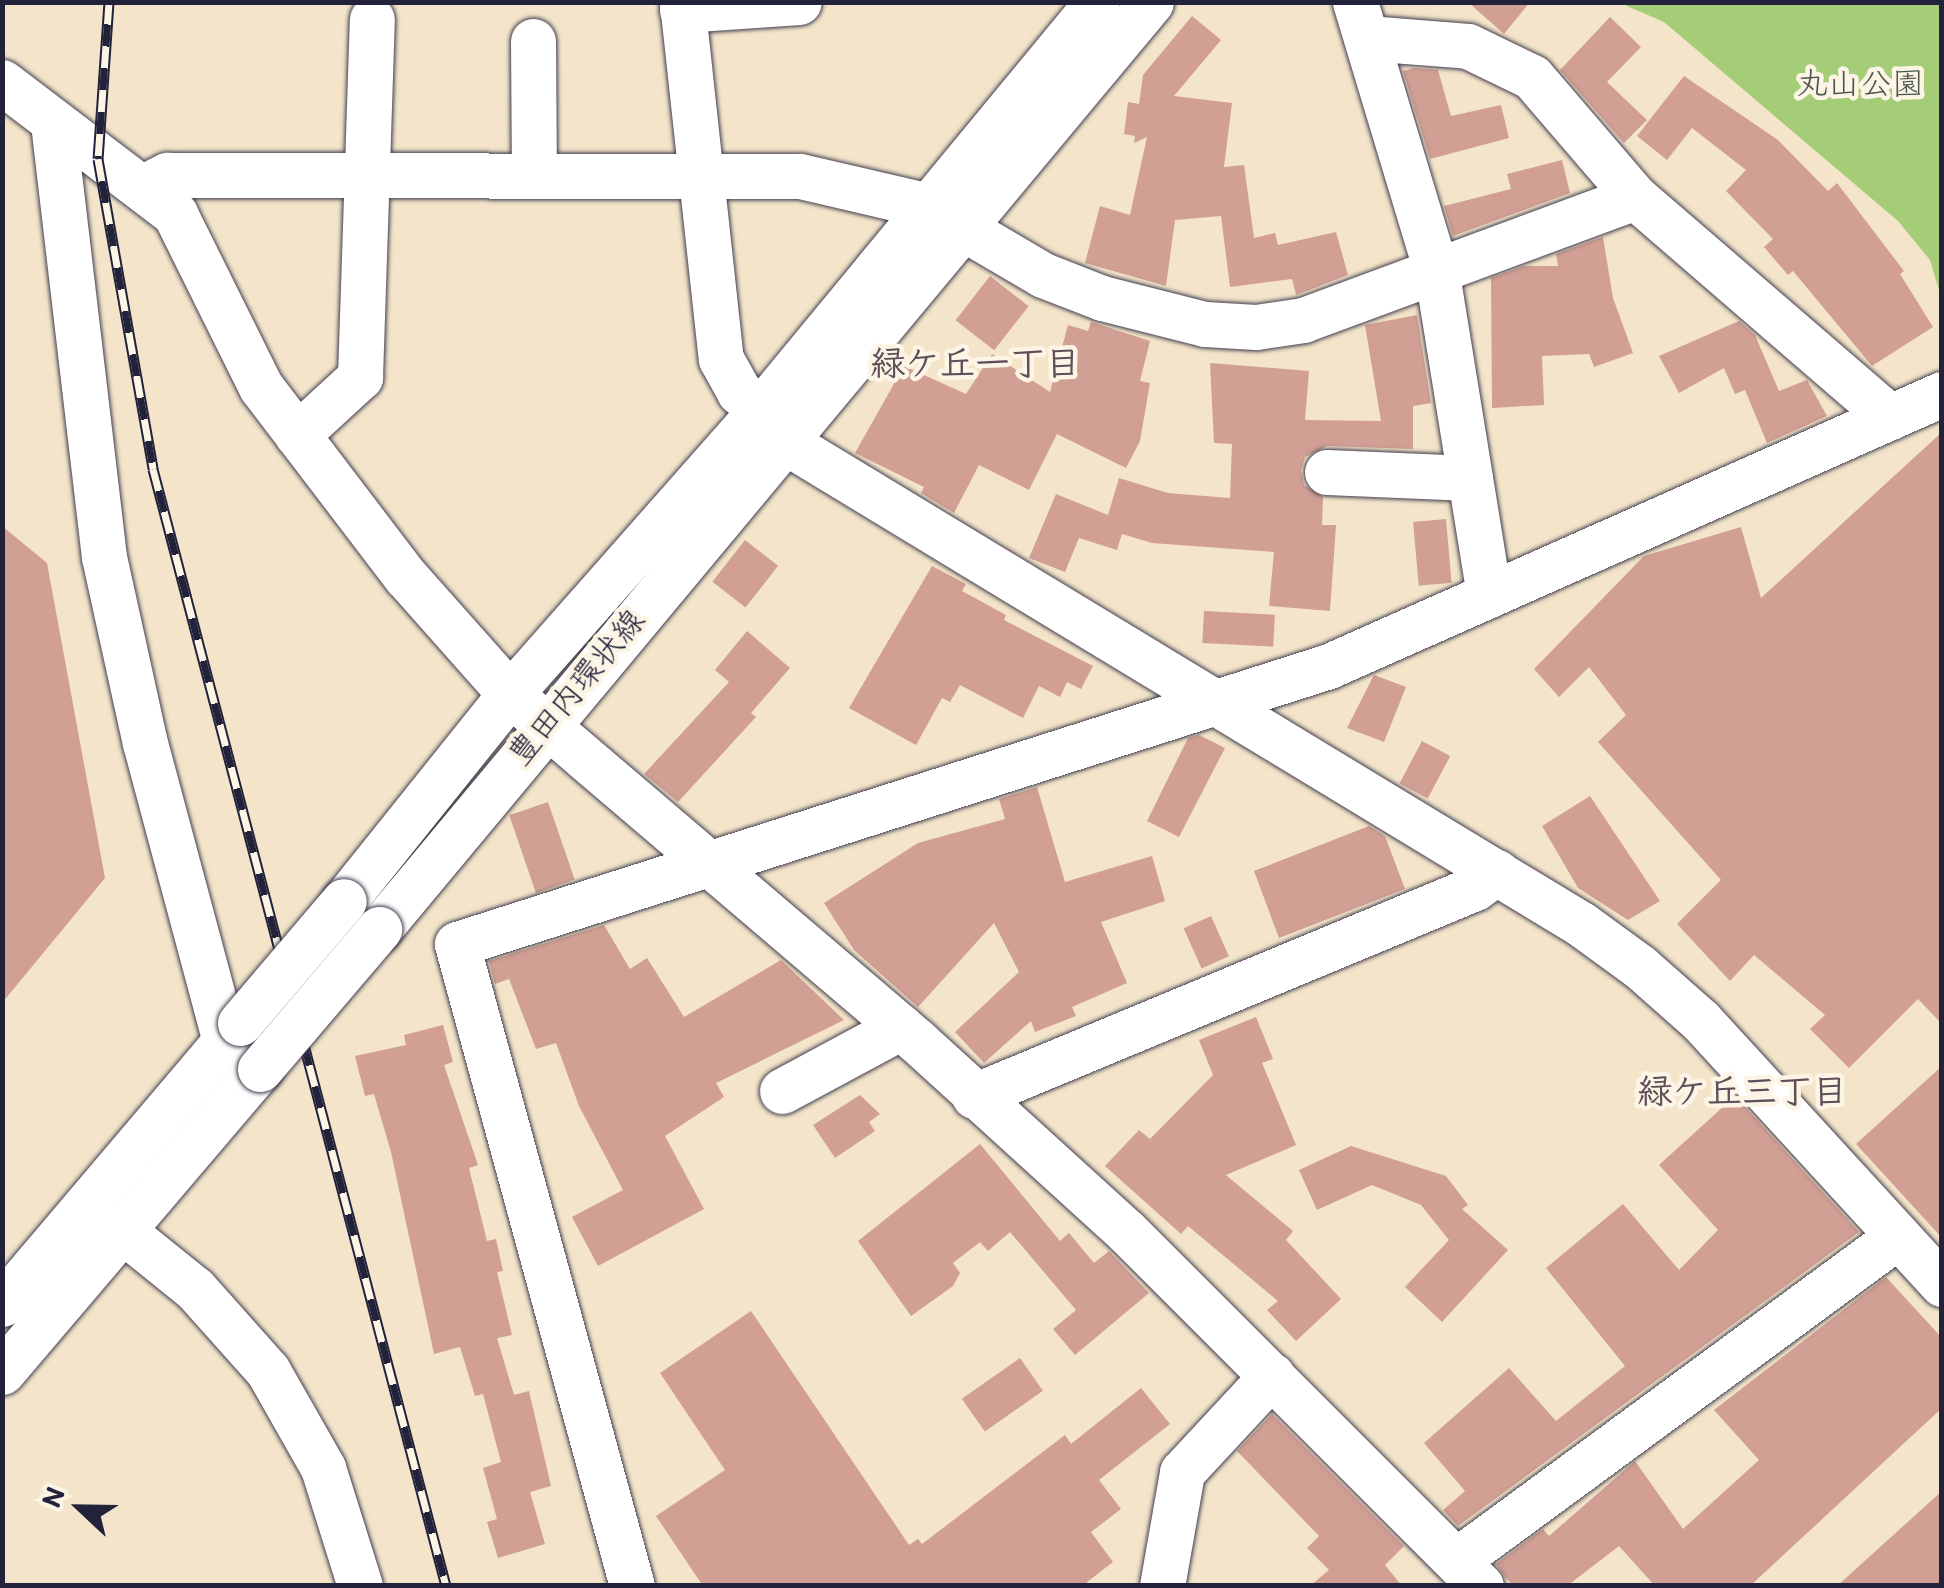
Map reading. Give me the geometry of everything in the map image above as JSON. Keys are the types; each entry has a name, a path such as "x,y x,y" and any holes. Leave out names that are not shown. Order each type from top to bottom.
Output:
{"street":[{"path":"799,2 682,6 721,359 738,392 773,424 1217,704 1496,872 1640,966 1700,1021 1942,1284"},
{"name":"豊田内環状線","path":"946,217 1097,2"},
{"name":"豊田内環状線","path":"2,1372 380,929 545,723 773,424 946,217 1151,2"},
{"path":"296,435 360,377 372,19"},
{"path":"1361,20 1468,46 1532,77 1635,197 1890,417"},
{"path":"1361,20 1436,274 1489,595"},
{"path":"533,41 534,175"},
{"path":"2,82 144,186 175,214 261,388 406,577 510,694 901,1027 1272,1374 1469,1573 1898,1236"},
{"path":"53,122 104,556 144,743 232,1032"},
{"path":"144,186 167,174 800,176 946,217 1043,275 1205,324 1302,320 1436,274 1635,197"},
{"path":"632,1586 457,944 706,860 1329,666 1942,394"},
{"name":"豊田内環状線","path":"2,1304 344,902 510,694 773,424"},
{"path":"1327,472 1470,478"},
{"path":"974,1096 1475,888 1496,872"},
{"path":"782,1091 901,1027"},
{"path":"123,1231 196,1289 268,1372 324,1468 360,1586"},
{"path":"1162,1586 1182,1472 1272,1374"}],"green space":[{"name":"丸山公園","path":"1620,3 1941,3 1941,297 1930,260 1898,221 1664,22"}],"building":[{"path":"1468,2 1530,2 1504,34"},
{"path":"1192,16 1221,40 1174,96 1232,103 1224,167 1244,165 1254,238 1275,233 1278,245 1336,232 1348,275 1296,295 1292,279 1230,287 1221,216 1175,220 1166,286 1085,263 1100,206 1130,215 1147,137 1134,143 1135,136 1124,134 1128,102 1139,104 1143,75"},
{"path":"1610,17 1641,47 1607,82 1647,120 1624,143 1560,70"},
{"path":"1438,70 1451,116 1501,105 1509,138 1430,159 1403,71"},
{"path":"1684,76 1778,140 1828,191 1837,183 1904,271 1900,274 1933,327 1872,366 1793,271 1788,275 1764,247 1773,239 1726,191 1746,170 1692,128 1667,160 1637,136"},
{"path":"1562,160 1570,193 1453,236 1444,206 1511,189 1507,174"},
{"path":"1603,237 1613,298 1633,353 1594,367 1589,354 1542,356 1544,405 1492,408 1491,278 1524,266 1558,266 1556,254"},
{"path":"990,276 1029,306 994,350 956,320"},
{"path":"1417,315 1431,403 1413,406 1413,449 1327,446 1305,457 1301,470 1304,485 1323,497 1322,525 1336,525 1330,611 1269,606 1274,552 1152,543 1122,534 1117,550 1079,538 1065,572 1029,558 1056,494 1108,515 1119,478 1168,493 1230,498 1232,444 1214,443 1210,363 1309,371 1305,420 1381,421 1365,325"},
{"path":"1739,321 1755,335 1779,391 1807,380 1827,416 1767,443 1745,390 1735,394 1724,368 1679,393 1659,356"},
{"path":"1091,322 1150,341 1140,381 1150,383 1140,441 1126,468 1057,434 1029,490 979,465 954,513 921,493 924,487 855,453 904,366 966,394 992,354 1050,392 1068,325 1088,331"},
{"path":"1942,432 1942,1024 1918,999 1849,1068 1810,1029 1825,1015 1754,955 1730,981 1677,924 1721,880 1598,742 1626,715 1589,667 1559,697 1534,669 1644,556 1741,527 1761,598"},
{"path":"1446,519 1452,583 1419,586 1413,522"},
{"path":"2,526 47,563 105,878 2,1003"},
{"path":"745,540 778,566 745,608 712,582"},
{"path":"932,566 966,584 962,591 1006,615 1004,620 1093,666 1081,689 1067,682 1060,697 1039,686 1023,718 960,685 950,702 942,698 916,745 849,708"},
{"path":"1204,611 1275,615 1273,647 1202,643"},
{"path":"747,631 790,668 751,713 756,717 678,802 644,774 729,682 715,670"},
{"path":"1374,675 1406,687 1384,742 1347,728"},
{"path":"1199,735 1225,748 1179,837 1147,821 1188,738"},
{"path":"1422,741 1450,756 1428,798 1399,783"},
{"path":"1037,787 1065,882 1152,856 1165,901 1101,922 1127,983 1072,1007 1076,1016 1035,1032 1031,1021 984,1063 955,1032 1019,972 994,923 918,1007 854,950 824,903 918,843 1005,819 999,799"},
{"path":"1590,796 1660,901 1628,920 1578,888 1542,826"},
{"path":"548,802 575,880 536,893 509,815"},
{"path":"1369,826 1385,836 1405,889 1279,938 1254,871"},
{"path":"1211,916 1229,956 1201,968 1184,928"},
{"path":"604,925 630,969 647,958 684,1017 781,960 844,1020 716,1083 724,1097 665,1136 704,1209 598,1266 572,1217 623,1190 579,1106 556,1043 536,1049 509,979 495,984 489,961"},
{"path":"1256,1017 1273,1059 1262,1063 1296,1145 1226,1175 1293,1231 1286,1240 1341,1299 1296,1341 1267,1310 1278,1301 1188,1226 1181,1234 1105,1166 1139,1130 1150,1139 1213,1075 1199,1040"},
{"path":"443,1025 453,1062 444,1065 478,1165 469,1168 487,1241 496,1239 503,1271 497,1272 512,1335 497,1338 514,1395 529,1391 551,1486 530,1492 545,1544 498,1558 487,1522 497,1519 483,1468 501,1462 483,1394 475,1396 460,1347 434,1354 391,1152 374,1094 365,1096 355,1056 406,1045 404,1035"},
{"path":"1942,1066 1942,1238 1856,1144"},
{"path":"860,1095 880,1114 869,1122 875,1131 835,1158 813,1125"},
{"path":"1735,1096 1859,1232 1458,1526 1443,1510 1465,1491 1424,1443 1509,1368 1556,1421 1625,1366 1546,1268 1623,1204 1679,1270 1718,1230 1659,1165"},
{"path":"980,1144 1060,1241 1069,1233 1094,1263 1109,1251 1149,1293 1075,1355 1053,1329 1076,1310 1010,1232 988,1251 980,1242 953,1263 960,1273 953,1286 911,1316 858,1241"},
{"path":"1351,1146 1446,1176 1468,1205 1462,1209 1508,1250 1442,1322 1405,1287 1449,1240 1421,1205 1372,1185 1317,1210 1299,1170"},
{"path":"1886,1277 1942,1338 1942,1408 1750,1586 1655,1586 1619,1546 1567,1586 1514,1586 1505,1577 1496,1564 1543,1529 1549,1536 1635,1461 1683,1529 1759,1460 1714,1410"},
{"path":"751,1311 909,1545 918,1539 922,1544 1065,1435 1071,1444 1141,1388 1170,1424 1099,1480 1121,1509 1091,1532 1113,1562 1082,1586 703,1586 656,1516 725,1470 660,1373"},
{"path":"1020,1358 1043,1391 985,1431 962,1399"},
{"path":"1272,1414 1404,1546 1385,1565 1402,1586 1310,1586 1329,1570 1307,1548 1319,1536 1237,1451"},
{"path":"1942,1491 1942,1586 1837,1586"}],"railway":[{"path":"109,2 98,159 153,469 446,1586"}],"district":[{"name":"緑ケ丘一丁目","path":"975,363"},
{"name":"緑ケ丘三丁目","path":"1742,1091"}]}
